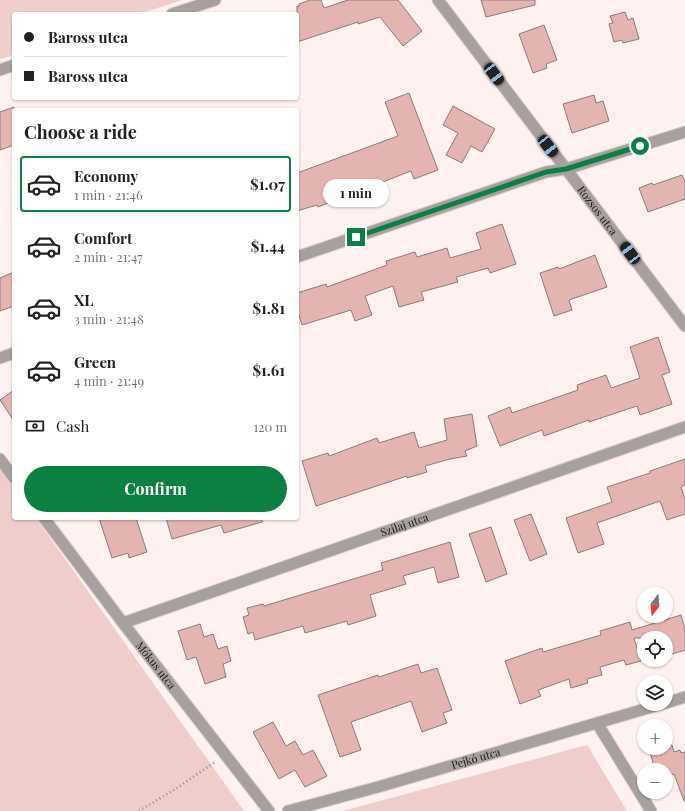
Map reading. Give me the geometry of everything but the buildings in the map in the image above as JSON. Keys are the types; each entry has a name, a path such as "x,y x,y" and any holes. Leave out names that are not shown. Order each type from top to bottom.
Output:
{"street":[{"path":"178,12 215,0"},
{"name":"Rozsos utca","path":"438,0 685,326"},
{"path":"0,70 12,66"},
{"path":"299,256 546,172 566,169 685,132"},
{"path":"0,358 12,354"},
{"name":"Szilaj utca","path":"123,623 685,427"},
{"path":"0,459 12,475"},
{"name":"Mókus utca","path":"46,520 123,623 269,811"},
{"path":"673,701 685,697"},
{"name":"Pejkó utca","path":"288,811 378,787 638,711"},
{"path":"597,723 651,811"}],"path":[{"path":"139,811 177,788 225,754"}],"shaded area":[{"path":"0,0 182,0 145,12 12,12 12,56 0,59"},
{"path":"0,468 12,484 12,520 37,520 244,811 0,811"},
{"path":"587,745 627,811 343,811"}],"route":[{"path":"356,237 546,172 566,169 640,146"}]}
